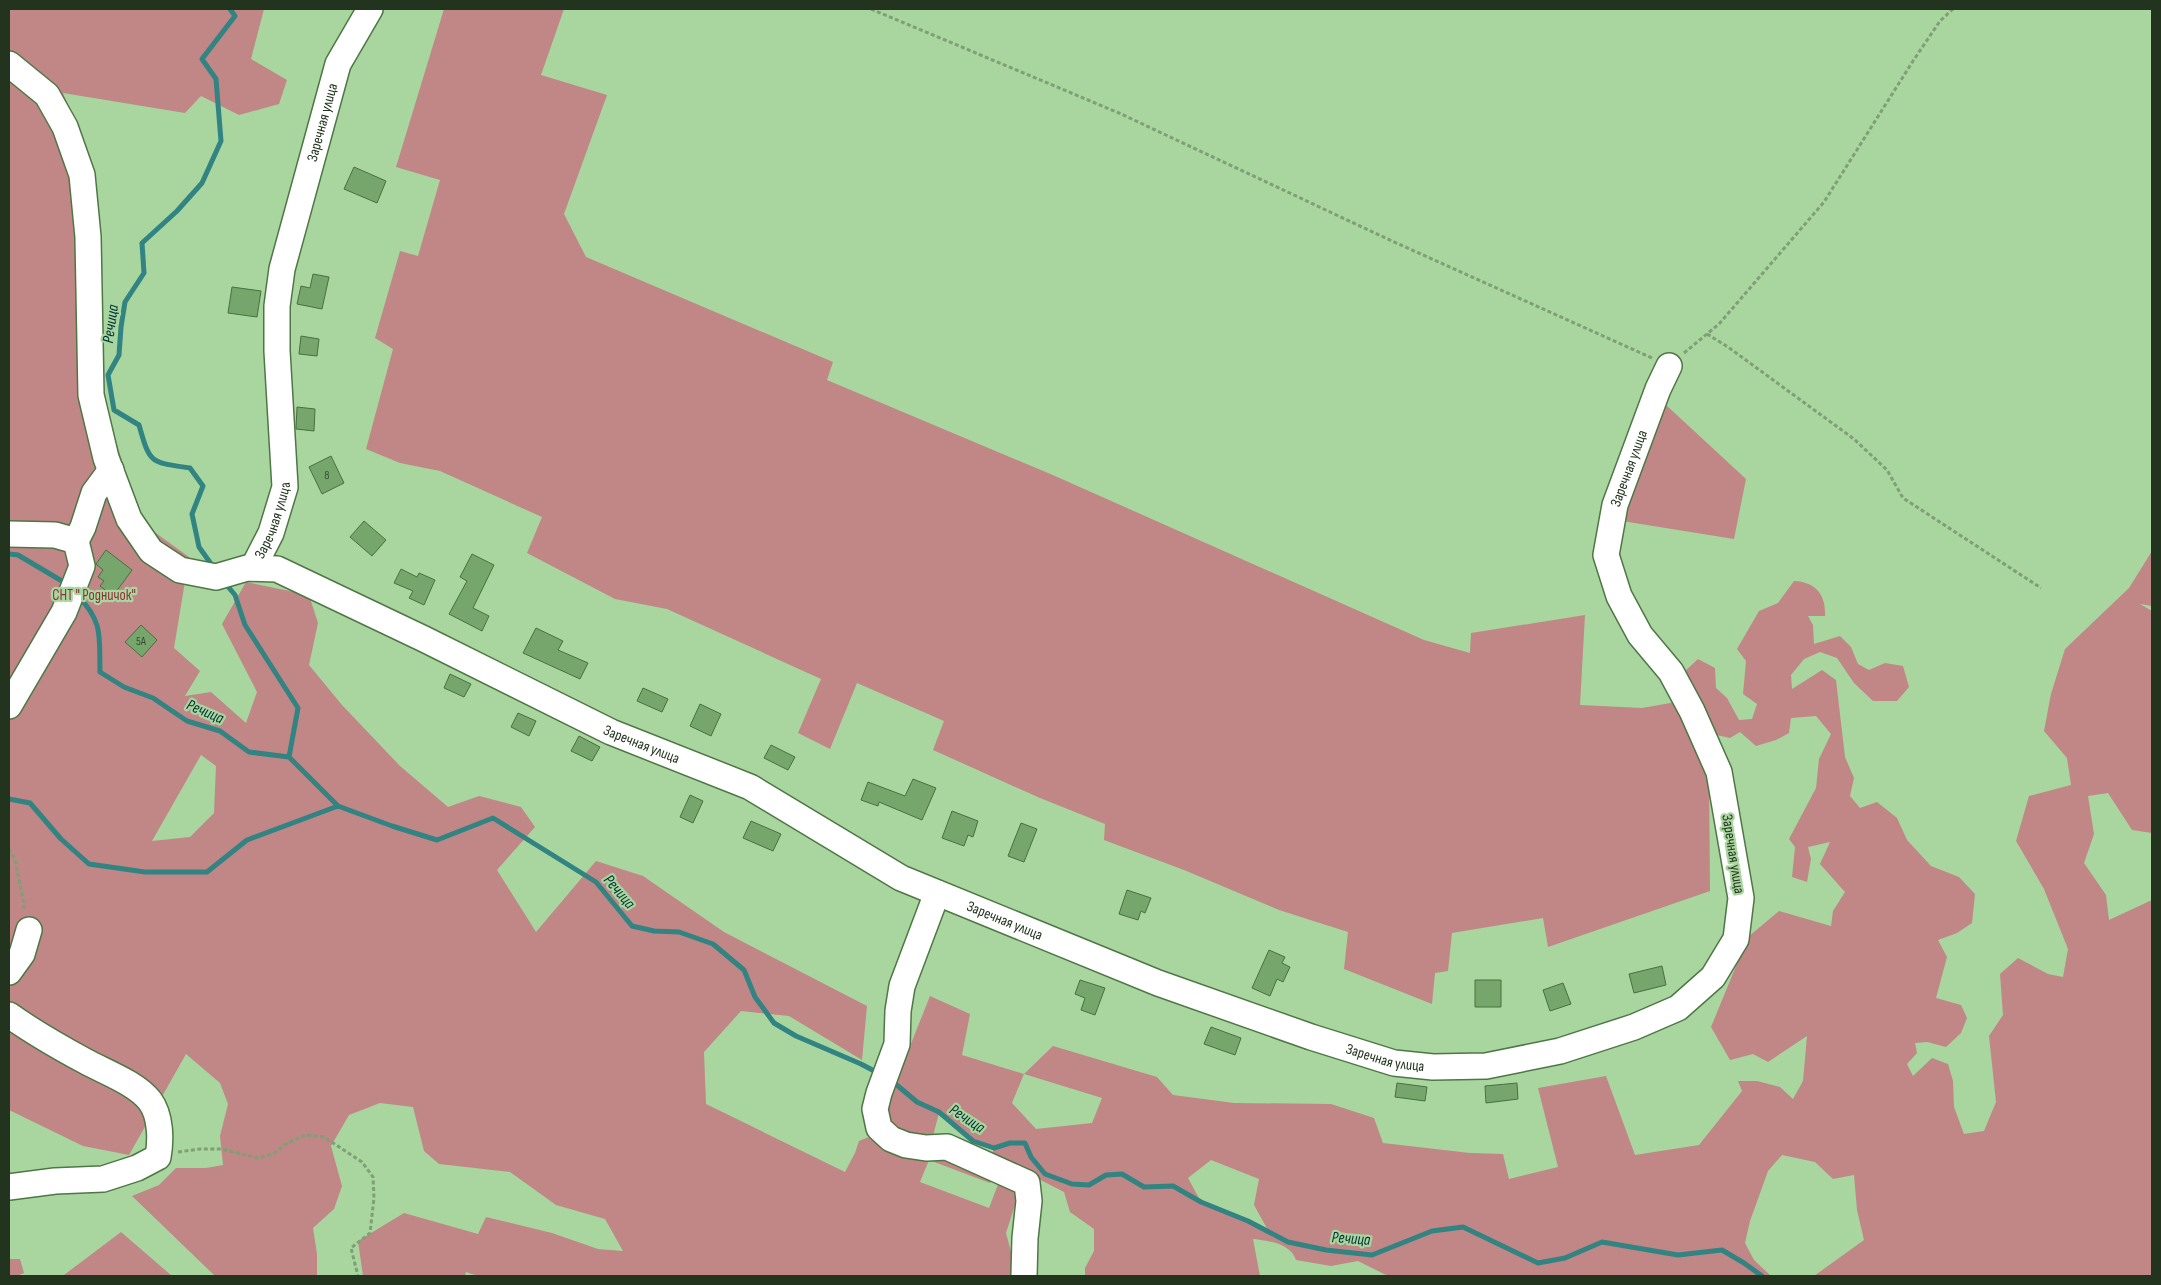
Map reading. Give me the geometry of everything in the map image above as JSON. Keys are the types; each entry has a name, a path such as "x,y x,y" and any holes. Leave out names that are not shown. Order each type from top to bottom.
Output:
{"street":[{"name":"Заречная улица","path":"370,9 338,64 282,270 277,306 277,351 285,487 271,533 254,568 277,569 424,639 611,732 750,787 901,878 1158,983 1394,1064 1433,1068 1486,1066 1560,1051 1634,1027 1678,1008 1713,977 1736,939 1741,898 1719,772 1692,711 1671,672 1640,635 1619,596 1606,555 1614,505 1658,389 1669,366"},
{"path":"9,64 47,96 65,128 82,175 88,237 91,395 111,470 129,519 152,551 180,570 216,577 247,568 254,568"},
{"path":"9,706 64,612 82,566 76,540 84,527 94,493 111,470"},
{"path":"9,534 55,535 76,540"},
{"path":"937,893 902,986 898,1011 897,1044 875,1109 879,1128 891,1139 926,1148 947,1147 1027,1183 1029,1202 1024,1238 1024,1276"},
{"path":"9,972 22,954 29,930"},
{"path":"9,1015 46,1039 116,1076 150,1102 158,1120 161,1141 158,1157 137,1168 103,1179 55,1181 9,1188"}],"path":[{"path":"871,9 1119,113 1418,253 1669,366 1725,317 1824,202 1940,21 1953,9"},
{"path":"1707,334 1728,347 1854,439 1886,470 1903,498 2041,588"},
{"path":"9,849 16,860 29,930"},
{"path":"158,1157 200,1149 222,1150 257,1158 273,1154 286,1144 305,1135 324,1136 362,1162 373,1177 370,1233 351,1248 358,1276"}],"green space":[{"name":"СНТ \" Родничок\"","path":"9,9 264,9 251,59 287,80 279,104 239,115 201,96 185,113 63,93 94,169 102,304 101,393 124,467 146,526 189,557 174,648 200,671 185,696 211,692 246,723 257,692 222,624 246,582 309,595 318,623 309,665 342,705 400,766 448,807 479,796 521,807 535,827 497,870 536,932 596,861 643,876 724,932 867,1006 862,1060 789,1016 741,1011 704,1052 706,1104 845,1172 859,1141 884,1131 885,1109 930,996 970,1014 962,1055 1024,1074 1053,1046 1157,1077 1173,1095 1234,1103 1331,1104 1374,1118 1383,1143 1470,1153 1503,1154 1509,1179 1558,1167 1538,1088 1606,1076 1635,1155 1699,1145 1742,1091 1738,1081 1757,1081 1780,1087 1793,1099 1803,1081 1807,1036 1768,1062 1753,1054 1730,1060 1711,1027 1748,937 1779,911 1831,926 1833,911 1845,892 1820,864 1830,842 1808,847 1811,859 1807,882 1792,877 1795,847 1789,839 1816,788 1819,759 1831,734 1816,716 1791,718 1789,733 1776,740 1756,746 1740,732 1730,738 1712,734 1682,674 1698,659 1715,668 1716,688 1727,698 1739,720 1752,719 1757,704 1743,694 1746,661 1737,649 1759,611 1778,603 1794,581 1814,587 1824,602 1825,616 1808,616 1813,625 1814,644 1840,636 1851,647 1858,664 1869,670 1885,663 1903,666 1909,687 1897,701 1873,701 1854,683 1837,658 1820,652 1804,659 1791,675 1792,689 1822,670 1836,680 1845,757 1854,778 1850,796 1860,808 1877,802 1897,818 1907,840 1931,866 1959,877 1975,894 1972,923 1957,933 1938,940 1947,957 1936,998 1961,1005 1967,1018 1961,1033 1946,1047 1927,1042 1915,1043 1917,1053 1907,1064 1913,1076 1932,1058 1948,1064 1953,1081 1954,1107 1964,1134 1984,1131 1996,1102 1989,1036 2003,1015 2000,974 2018,958 2048,974 2063,977 2068,949 2044,889 2016,841 2029,796 2071,785 2067,758 2044,731 2051,694 2065,649 2129,588 2152,551 2152,606 2140,604 2152,611 2152,833 2132,830 2108,793 2088,796 2094,834 2084,863 2106,895 2109,920 2152,900 2152,1276 1814,1276 1864,1240 1857,1210 1854,1175 1833,1179 1815,1162 1782,1155 1768,1171 1750,1221 1745,1243 1754,1260 1771,1276 1388,1276 1358,1261 1331,1266 1296,1260 1293,1254 1284,1246 1253,1239 1260,1276 1085,1276 1085,1268 1094,1251 1094,1229 1070,1212 1064,1192 1027,1173 991,1159 994,1148 973,1141 939,1113 933,1136 995,1171 990,1183 929,1160 920,1182 989,1208 1002,1174 1021,1186 1006,1233 1015,1267 1015,1276 478,1276 466,1272 465,1276 363,1276 358,1241 404,1213 478,1234 486,1217 552,1233 598,1249 623,1251 605,1219 556,1205 510,1172 439,1164 424,1151 413,1107 380,1103 349,1115 331,1146 342,1186 334,1209 313,1228 317,1254 317,1276 215,1276 132,1196 159,1185 176,1168 206,1168 223,1165 220,1136 228,1104 220,1083 186,1054 129,1155 83,1146 9,1110","holes":["201,755 216,766 214,813 190,837 152,841","1024,1074 1102,1098 1092,1123 1036,1129 1012,1103","1211,1160 1259,1179 1254,1205 1269,1232 1201,1202 1188,1178"]},
{"path":"444,9 564,9 541,75 607,95 564,214 586,257 833,362 827,380 1055,476 1424,640 1470,653 1471,633 1585,615 1580,705 1642,708 1676,702 1709,775 1710,891 1548,947 1543,918 1452,933 1448,971 1435,973 1432,1004 1344,969 1348,932 1279,910 1184,870 1104,840 1105,824 1040,798 933,750 944,721 857,683 830,749 798,733 821,679 667,609 615,599 527,553 542,517 440,471 400,463 366,449 393,349 375,338 400,251 418,256 440,180 396,167"},
{"path":"1666,405 1746,479 1734,539 1622,521"},
{"path":"121,1232 172,1276 63,1276 64,1275"},
{"path":"9,1259 20,1259 24,1273 17,1276 9,1276"}],"building":[{"path":"354,167 386,181 377,203 344,189"},
{"path":"313,274 329,277 322,309 297,304 301,286 310,288"},
{"path":"232,287 261,291 257,317 228,313"},
{"path":"301,336 319,339 317,356 299,354"},
{"path":"297,407 315,409 314,431 296,429"},
{"path":"331,456 344,483 322,494 309,467"},
{"path":"364,521 386,540 372,556 350,537"},
{"path":"106,550 132,570 113,596 100,586 104,581 98,577 103,570 96,564"},
{"path":"472,554 494,565 473,608 489,616 482,631 449,614 467,581 460,577"},
{"path":"401,569 417,577 419,573 435,580 424,605 409,598 413,591 394,583"},
{"path":"141,625 157,640 142,657 125,642"},
{"path":"536,628 563,641 558,650 588,663 580,679 523,653"},
{"path":"450,674 471,684 464,697 444,688"},
{"path":"643,688 668,699 662,712 637,701"},
{"path":"700,704 721,714 711,736 690,726"},
{"path":"518,713 536,721 529,736 511,727"},
{"path":"579,736 600,747 592,761 571,751"},
{"path":"771,745 795,757 788,770 764,758"},
{"path":"913,779 936,788 922,820 879,802 878,806 861,800 868,782 905,796"},
{"path":"690,795 703,801 693,823 680,817"},
{"path":"952,811 978,821 973,837 968,835 964,846 942,838"},
{"path":"751,821 781,834 773,851 743,838"},
{"path":"1021,823 1037,829 1024,862 1008,856"},
{"path":"1127,890 1151,898 1145,913 1141,911 1138,920 1119,914"},
{"path":"1269,950 1285,957 1282,963 1290,967 1283,982 1277,979 1270,996 1252,988"},
{"path":"1662,966 1666,985 1634,993 1629,974"},
{"path":"1080,980 1105,988 1095,1015 1081,1010 1085,998 1075,994"},
{"path":"1475,980 1501,980 1501,1007 1475,1007"},
{"path":"1563,983 1571,1004 1550,1011 1543,990"},
{"path":"1211,1027 1241,1038 1235,1055 1204,1044"},
{"path":"1397,1083 1427,1087 1425,1101 1395,1097"},
{"path":"1517,1083 1518,1099 1486,1103 1485,1086"}],"waterway":[{"name":"Речица","path":"214,568 199,547 192,514 203,486 190,468 159,462 149,454 139,425 114,410 108,375 119,355 125,302 144,273 142,243 177,211 202,183 221,141 216,79 202,59 235,16 230,9"},
{"name":"Речица","path":"9,554 18,555 67,584"},
{"name":"Речица","path":"225,583 235,595 245,625 298,708 289,757"},
{"name":"Речица","path":"78,596 92,614 96,623 99,640 100,672 124,687 153,698 187,721 220,731 249,752 289,757 338,806 392,826 437,840 493,818 596,882 632,926 654,931 679,932 713,944 744,970 755,997 774,1023 796,1036 880,1074"},
{"path":"9,799 30,803 61,839 89,864 145,872 207,872 247,840 338,806"},
{"name":"Речица","path":"892,1081 917,1102 939,1112 973,1141 994,1148 1010,1143 1025,1143 1031,1157 1045,1174 1072,1184 1089,1185 1106,1175 1122,1174 1144,1187 1173,1186 1201,1202 1248,1221 1288,1242 1326,1250 1372,1255 1432,1231 1463,1227 1538,1263 1565,1258 1602,1242 1678,1255 1722,1250 1762,1276"}]}
